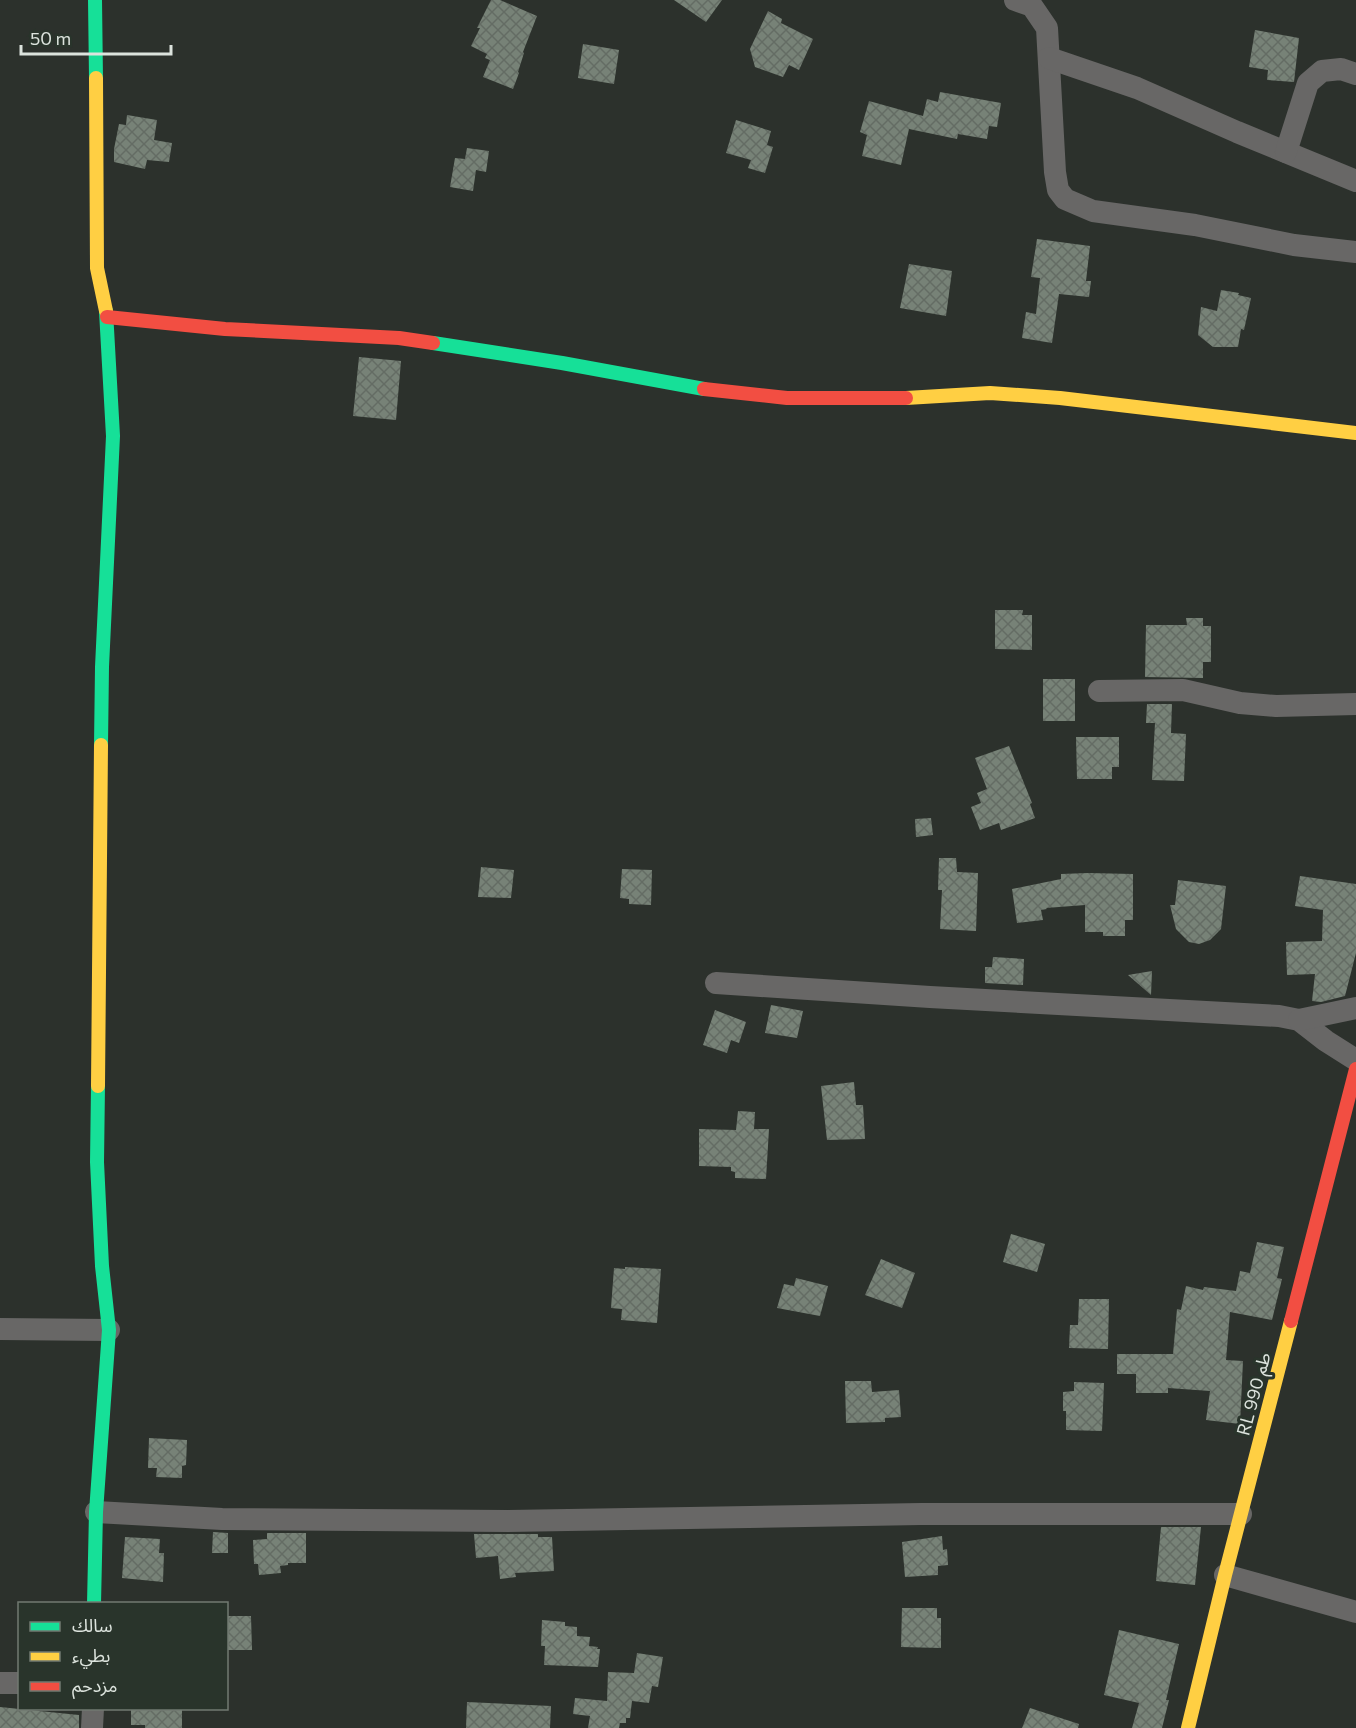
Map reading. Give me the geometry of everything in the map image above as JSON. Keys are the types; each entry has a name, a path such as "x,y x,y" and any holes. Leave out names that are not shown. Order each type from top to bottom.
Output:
{"street":[{"path":"94,1602 96,1512 109,1330 102,1266 97,1162 102,667 113,436 107,316 98,268 95,0"},
{"path":"1031,2 1047,28 1055,172 1058,190 1065,199 1093,211 1195,225 1294,245 1356,252"},
{"path":"1049,58 1137,88 1356,181"},
{"path":"1286,152 1308,83 1322,70 1341,69 1356,74"},
{"path":"107,316 225,329 399,338 562,363 701,389 787,398 893,399 979,393 1025,395 1356,433"},
{"path":"1099,692 1183,690 1240,703 1276,706 1356,704"},
{"path":"716,982 930,997 1213,1011 1279,1016 1299,1020 1356,1008"},
{"path":"1299,1020 1356,1060"},
{"name":"RL طم 990","path":"1188,1728 1241,1514 1348,1138 1356,1069"},
{"path":"0,1329 109,1330"},
{"path":"96,1512 222,1519 496,1521 921,1514 1241,1514"},
{"path":"1225,1575 1356,1612"},
{"path":"0,1683 18,1683"},
{"path":"92,1728 93,1710"}],"building":[{"path":"491,0 500,0 537,16 523,52 513,89 483,77 490,60 485,58 487,54 471,46"},
{"path":"674,0 722,0 706,22"},
{"path":"768,11 782,19 781,23 813,39 799,70 789,65 783,77 755,67 750,49"},
{"path":"1255,30 1299,38 1294,82 1267,80 1268,70 1249,67"},
{"path":"583,44 619,50 614,84 578,78"},
{"path":"940,92 1001,103 997,127 989,126 987,139 958,134 957,139 909,129 901,165 862,156 867,135 860,132 869,101 923,116 927,99 938,102"},
{"path":"127,115 157,120 154,140 172,143 169,162 147,160 145,169 114,162 119,124 126,125"},
{"path":"736,120 771,131 767,145 773,147 765,173 748,168 751,160 726,153"},
{"path":"467,148 489,151 486,172 476,170 473,191 450,187 455,158 465,159"},
{"path":"1037,239 1090,246 1086,281 1091,281 1089,297 1059,294 1052,343 1022,338 1026,312 1036,314 1040,278 1031,277"},
{"path":"909,264 952,271 946,316 900,308"},
{"path":"1221,290 1251,298 1238,347 1213,347 1198,335 1201,307 1217,311"},
{"path":"359,357 401,361 396,420 353,416"},
{"path":"995,610 1023,610 1022,615 1032,615 1032,650 995,649"},
{"path":"1186,618 1203,618 1203,626 1211,626 1211,662 1203,662 1203,678 1145,677 1146,625 1187,625"},
{"path":"1043,679 1075,679 1075,721 1043,721"},
{"path":"1147,704 1172,704 1171,733 1186,734 1184,781 1152,780 1155,723 1146,723"},
{"path":"1076,737 1119,737 1119,767 1112,767 1112,779 1077,779"},
{"path":"1009,746 1032,803 1030,804 1035,818 1001,830 999,823 980,830 971,807 981,803 977,793 987,789 975,758"},
{"path":"931,818 933,835 916,837 915,819"},
{"path":"939,858 956,858 957,872 978,873 976,931 940,929 942,890 938,890"},
{"path":"481,867 514,870 511,898 478,897"},
{"path":"622,869 652,870 651,905 629,904 629,899 620,898"},
{"path":"1061,874 1133,874 1133,920 1125,920 1125,936 1103,936 1103,932 1085,932 1085,905 1046,908 1041,910 1043,920 1017,923 1012,889 1061,879"},
{"path":"1300,876 1356,884 1356,953 1345,996 1321,1002 1312,1001 1315,974 1287,975 1286,942 1322,941 1323,910 1295,906"},
{"path":"1178,880 1226,886 1221,929 1210,940 1199,944 1189,942 1176,929 1170,905 1175,905"},
{"path":"993,957 1024,959 1023,985 985,983 985,967 992,967"},
{"path":"1152,971 1151,995 1128,975"},
{"path":"771,1005 803,1011 797,1038 765,1033"},
{"path":"715,1010 746,1022 739,1043 731,1040 727,1053 703,1045"},
{"path":"854,1082 856,1105 863,1105 865,1139 827,1140 821,1086"},
{"path":"738,1111 755,1112 754,1129 769,1129 766,1179 735,1178 735,1172 731,1171 731,1167 699,1166 699,1129 736,1130"},
{"path":"1011,1234 1045,1244 1037,1272 1003,1262"},
{"path":"1257,1242 1284,1247 1277,1278 1282,1279 1272,1320 1230,1312 1226,1360 1243,1361 1240,1424 1206,1420 1210,1391 1168,1388 1168,1393 1136,1393 1136,1374 1117,1374 1117,1354 1173,1354 1177,1309 1181,1310 1186,1286 1203,1290 1204,1287 1236,1291 1240,1271 1250,1273"},
{"path":"881,1259 915,1273 902,1308 865,1295"},
{"path":"625,1267 661,1269 657,1323 621,1320 622,1309 611,1308 614,1268 625,1269"},
{"path":"796,1278 828,1286 820,1316 777,1308 784,1284 794,1286"},
{"path":"1079,1299 1109,1299 1108,1349 1069,1348 1070,1325 1078,1325"},
{"path":"845,1381 871,1381 872,1392 899,1390 901,1417 885,1418 885,1422 846,1423"},
{"path":"1074,1382 1104,1383 1102,1431 1066,1430 1063,1392 1074,1391"},
{"path":"149,1438 187,1440 186,1465 182,1466 182,1478 156,1477 157,1468 148,1468"},
{"path":"1161,1527 1201,1527 1195,1585 1156,1581"},
{"path":"213,1532 228,1533 228,1553 212,1553"},
{"path":"267,1533 306,1533 306,1563 288,1563 288,1565 280,1566 281,1573 259,1575 258,1564 254,1564 253,1540 267,1539"},
{"path":"474,1534 538,1534 538,1537 552,1537 554,1571 515,1573 516,1577 500,1579 498,1556 476,1558"},
{"path":"942,1536 943,1550 947,1549 948,1565 938,1566 938,1575 905,1577 902,1542"},
{"path":"125,1537 160,1539 159,1553 164,1553 163,1582 122,1578"},
{"path":"902,1608 937,1608 937,1618 941,1618 941,1648 901,1647"},
{"path":"228,1616 251,1616 252,1650 228,1650"},
{"path":"542,1620 565,1622 565,1626 577,1627 577,1636 590,1637 589,1646 600,1649 598,1667 544,1665 545,1646 541,1646"},
{"path":"1119,1630 1179,1644 1162,1728 1132,1728 1139,1703 1104,1695"},
{"path":"637,1653 663,1657 658,1687 652,1686 649,1703 632,1701 630,1718 626,1718 626,1723 620,1723 619,1728 588,1728 590,1716 573,1714 575,1698 607,1701 608,1672 634,1673"},
{"path":"467,1702 551,1706 550,1728 466,1728"},
{"path":"0,1707 79,1715 79,1728 0,1728"},
{"path":"1030,1708 1079,1724 1078,1728 1022,1728"},
{"path":"131,1710 182,1710 182,1728 145,1728 145,1725 131,1725"}],"traffic: fast":[{"path":"95,0 96,78"},
{"path":"101,745 102,667 113,436 106,311"},
{"path":"433,343 562,363 704,389"},
{"path":"94,1602 96,1512 109,1330 102,1266 97,1162 98,1086"}],"traffic: slow":[{"path":"96,78 97,268 106,311"},
{"path":"906,398 990,393 1060,398 1356,433"},
{"path":"98,1086 101,745"},
{"path":"1188,1728 1291,1321"}],"traffic: jam":[{"path":"107,317 225,329 399,338 433,343"},
{"path":"704,389 787,398 906,398"},
{"path":"1291,1321 1356,1069"}]}
